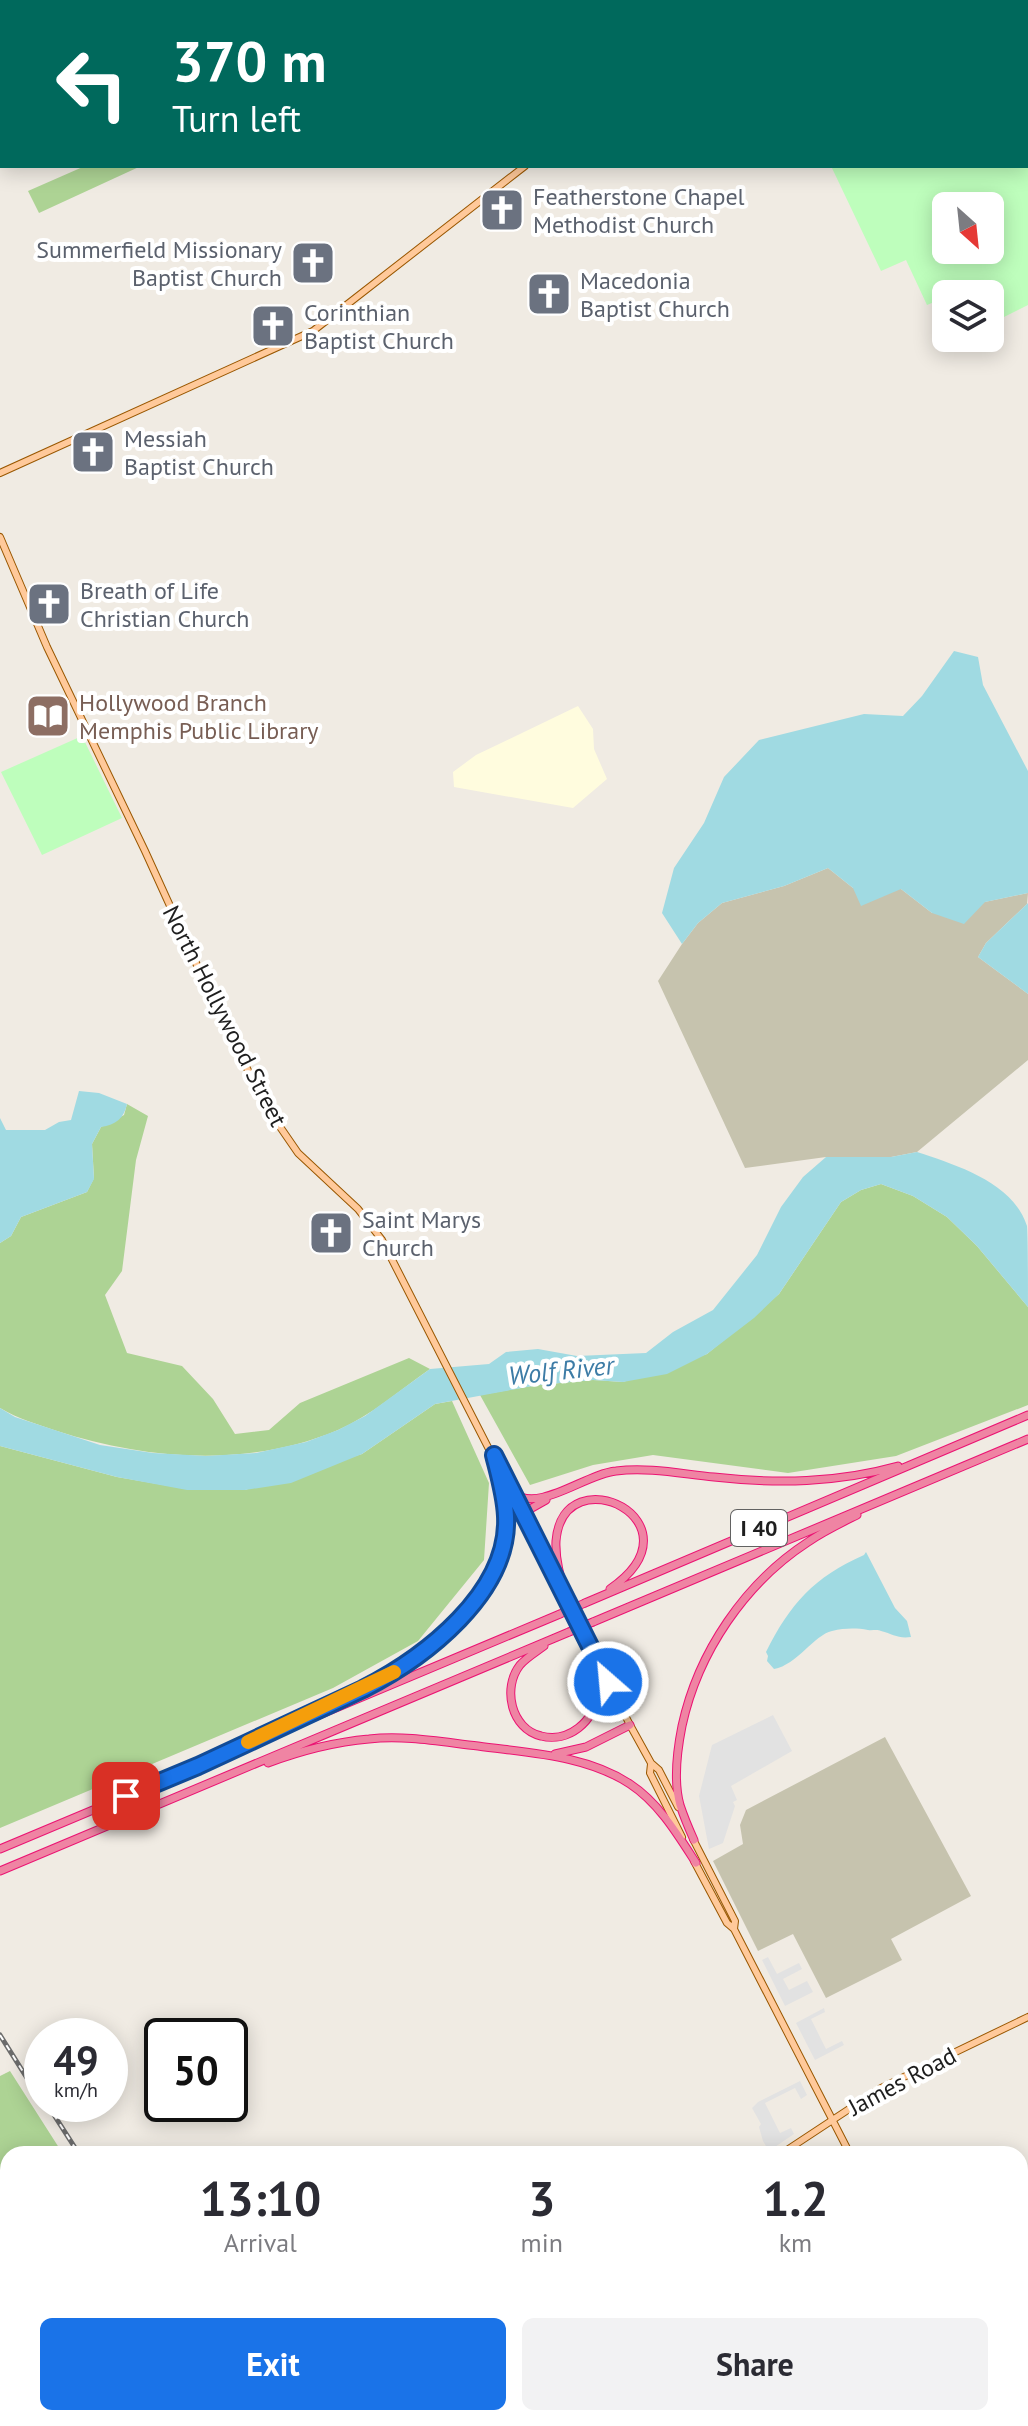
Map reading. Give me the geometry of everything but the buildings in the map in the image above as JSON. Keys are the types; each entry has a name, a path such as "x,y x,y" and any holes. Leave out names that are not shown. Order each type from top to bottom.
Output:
{"highway":[{"name":"I 40","path":"0,1849 1028,1415"},
{"name":"I 40","path":"0,1871 1028,1439"},
{"path":"198,1766 388,1676 425,1651 461,1617 479,1596 493,1571 503,1543 506,1518 494,1455"},
{"path":"513,1493 521,1499 542,1498 604,1472 628,1469 756,1482 797,1482 864,1473 934,1455"},
{"path":"523,1513 580,1482"},
{"path":"694,1840 680,1803 676,1765 687,1706 702,1665 724,1627 752,1591 808,1542 903,1491"},
{"path":"568,1602 558,1568 556,1542 559,1524 569,1510 582,1503 611,1500 627,1509 637,1521 643,1535 642,1549 638,1562 628,1575 594,1600"},
{"path":"551,1640 520,1664 510,1686 509,1698 520,1723 542,1737 571,1733 583,1726 591,1714 596,1697 594,1668 586,1639"},
{"path":"533,1754 561,1754 586,1747 630,1725"},
{"path":"184,1793 279,1759 370,1739 414,1738 533,1754 579,1762 606,1771 632,1785 671,1823 696,1863"}],"main road":[{"path":"0,473 313,331 522,168"},
{"name":"North Hollywood Street","path":"0,537 47,647 265,1105 298,1153 358,1209 382,1240 630,1725 651,1763 659,1770 735,1921 734,1929"},
{"name":"North Hollywood Street","path":"651,1763 650,1773 846,2146"},
{"name":"James Road","path":"793,2146 881,2088 1028,2017"}],"shaded area":[{"path":"578,706 593,729 594,749 607,779 573,808 454,787 453,772 476,755"},
{"path":"828,868 853,888 901,889 932,913 1028,893 1027,904 986,943 978,957 1028,994 1028,1060 917,1152 891,1157 826,1157 745,1168 658,981 698,923 722,903 784,886"},
{"path":"773,1715 792,1751 731,1786 737,1800 733,1802 735,1806 723,1843 709,1849 699,1796 712,1745"},
{"path":"885,1737 971,1896 891,1939 902,1960 826,1998 793,1934 758,1951 713,1861 743,1844 740,1825 746,1810"},
{"path":"768,1957 777,1974 799,1963 802,1969 783,1979 789,1990 807,1981 813,1992 785,2006 762,1960"},
{"path":"824,2008 825,2012 811,2019 826,2049 842,2041 844,2045 815,2060 796,2023"},
{"path":"800,2081 807,2095 801,2099 795,2088 765,2103 780,2133 791,2128 794,2134 776,2146 766,2146 763,2141 761,2124 752,2108"}],"green space":[{"path":"80,168 137,168 39,213 28,191"},
{"path":"832,168 1028,168 1028,305 1004,317 1004,280 932,280 932,303 927,305 906,260 881,271"},
{"path":"82,736 122,818 42,855 1,772"},
{"path":"127,1104 148,1116 136,1160 122,1271 105,1295 127,1353 182,1366 213,1399 235,1434 269,1430 300,1403 409,1358 430,1369 374,1410 338,1430 304,1442 234,1455 162,1453 91,1441 0,1408 0,1243 11,1236 21,1217 87,1192 94,1178 92,1144 101,1127 124,1115"},
{"path":"881,1184 913,1196 947,1217 977,1246 1028,1307 1028,1405 896,1456 788,1473 653,1455 593,1465 530,1485 480,1395 593,1380 623,1382 707,1354 779,1294 841,1202 861,1190"},
{"path":"452,1401 489,1483 484,1560 418,1641 333,1688 0,1828 0,1446 117,1477 187,1489 245,1490 362,1454 435,1404"},
{"path":"10,2071 24,2093 24,2122 43,2122 58,2146 0,2146 0,2076"}],"water":[{"path":"954,651 978,657 983,685 1028,771 1028,893 985,902 964,924 932,913 901,889 861,906 853,888 828,868 784,886 722,903 698,923 682,944 662,913 674,868 704,823 724,777 759,740 864,714 903,716 922,696"},
{"path":"1028,903 1028,994 978,957 986,943"},
{"path":"79,1091 99,1093 127,1104 118,1120 101,1127 92,1144 94,1179 87,1192 21,1217 11,1236 0,1243 0,1118 6,1130 45,1130 59,1122 71,1120"},
{"name":"Wolf River","path":"917,1152 981,1177 1009,1198 1020,1211 1027,1226 1028,1307 977,1246 947,1217 913,1196 881,1184 861,1190 841,1202 779,1294 754,1318 707,1354 667,1374 623,1382 593,1380 538,1385 435,1404 362,1454 291,1483 245,1490 187,1490 117,1477 0,1446 0,1408 15,1417 100,1445 153,1453 206,1456 256,1453 306,1442 338,1430 365,1416 430,1369 489,1364 506,1352 538,1349 577,1356 646,1353 673,1332 713,1310 757,1255 781,1207 803,1177 826,1157 891,1157"},
{"path":"866,1552 895,1608 907,1621 911,1637 899,1637 878,1630 832,1631 790,1662 774,1669 767,1661 766,1652 794,1606 817,1583"}],"railway":[{"path":"0,2035 24,2073"},
{"path":"59,2122 74,2146"}],"slow traffic":[{"path":"248,1742 394,1672"}],"place":[{"name":"Featherstone Chapel Methodist Church","path":"502,210"},
{"name":"Summerfield Missionary Baptist Church","path":"313,263"},
{"name":"Macedonia Baptist Church","path":"549,294"},
{"name":"Corinthian Baptist Church","path":"273,326"},
{"name":"Messiah Baptist Church","path":"93,452"},
{"name":"Breath of Life Christian Church","path":"49,604"},
{"name":"Hollywood Branch Memphis Public Library","path":"48,716"},
{"name":"Saint Marys Church","path":"331,1233"}],"route":[{"path":"126,1796 363,1689 415,1659 435,1642 479,1596 493,1571 503,1543 506,1518 494,1455 608,1682"}]}
